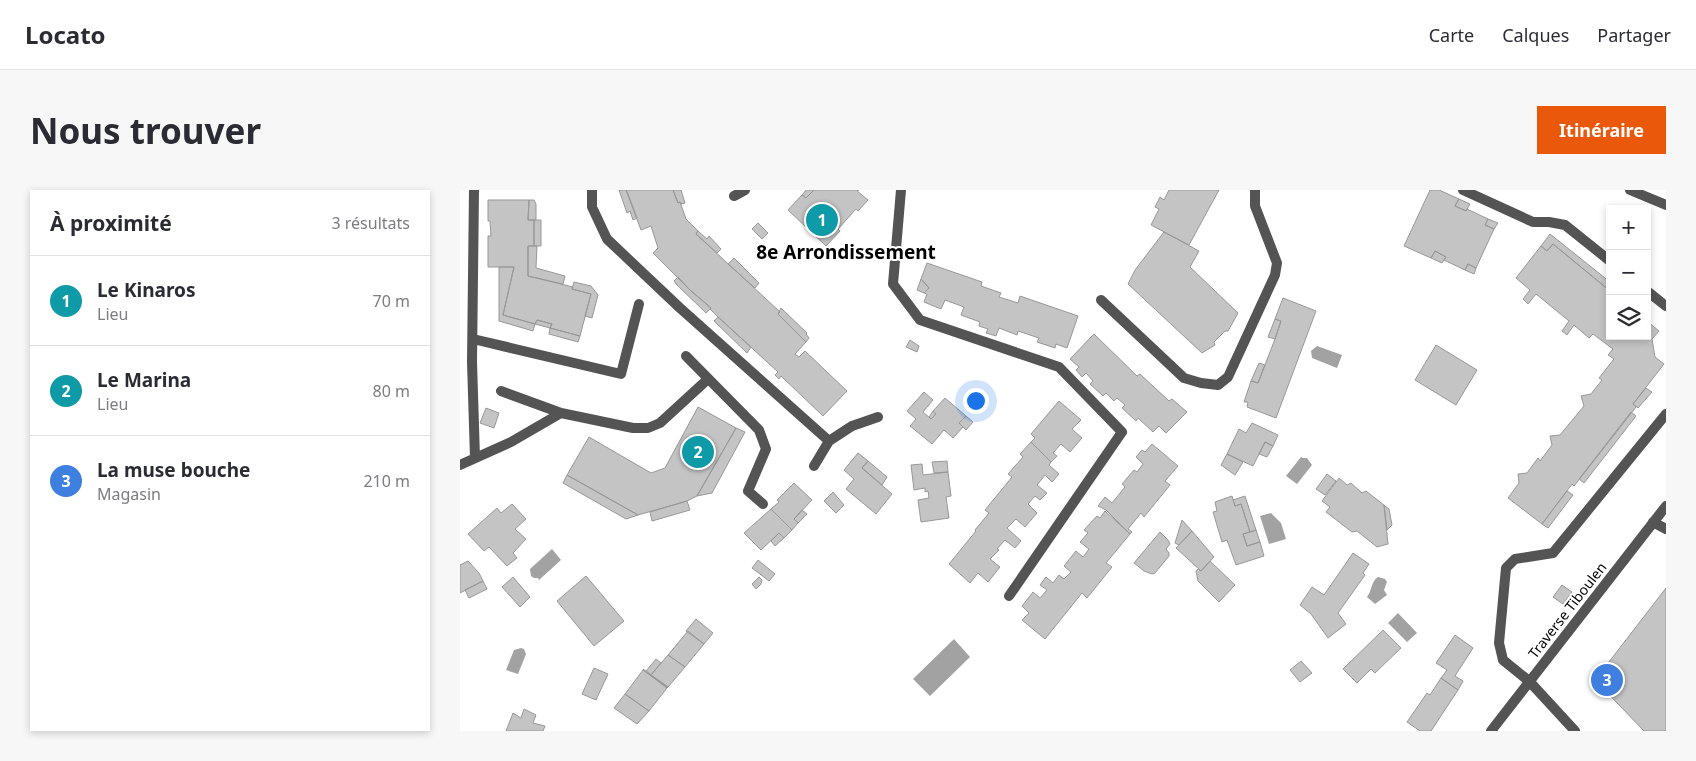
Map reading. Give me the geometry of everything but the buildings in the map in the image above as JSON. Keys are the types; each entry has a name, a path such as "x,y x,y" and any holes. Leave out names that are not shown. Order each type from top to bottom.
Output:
{"street":[{"path":"474,190 473,340 475,458"},
{"path":"592,190 592,207 607,239 680,308 829,441"},
{"path":"734,196 745,190"},
{"path":"901,190 893,284 920,320 1059,366 1122,432 1009,596"},
{"path":"1101,300 1184,378 1218,385 1228,377 1275,275 1277,263 1255,206 1255,190"},
{"path":"1463,190 1533,222 1566,225 1606,258"},
{"path":"1630,190 1666,205"},
{"path":"1651,294 1666,306"},
{"path":"473,340 621,374 639,304"},
{"path":"686,356 758,430 766,449 748,491 763,504"},
{"path":"501,391 561,413 633,428 648,428 660,423 708,379"},
{"path":"460,464 510,442 561,413"},
{"path":"1575,731 1529,681 1502,660 1499,644 1506,568 1515,559 1553,553 1666,414"},
{"path":"814,466 829,441 852,426 878,417"},
{"name":"Traverse Tiboulen","path":"1491,731 1666,506"},
{"path":"1653,522 1666,530"}],"shaded area":[{"path":"1317,346 1342,355 1337,368 1312,358 1311,351"},
{"path":"1301,457 1307,458 1312,465 1297,484 1286,476"},
{"path":"1271,513 1281,523 1286,539 1269,544 1260,516"},
{"path":"552,549 561,560 539,580 531,576 530,569"},
{"path":"1378,577 1385,579 1387,582 1384,590 1387,595 1375,604 1367,597 1374,581"},
{"path":"1398,613 1417,633 1407,642 1388,623"},
{"path":"954,639 970,657 930,696 913,679"},
{"path":"524,649 526,654 518,674 506,670 514,650"}],"place":[{"name":"Le Kinaros","path":"822,220"},
{"name":"Le Marina","path":"698,452"},
{"name":"La muse bouche","path":"1607,680"}],"district":[{"name":"8e Arrondissement","path":"846,252"}]}
